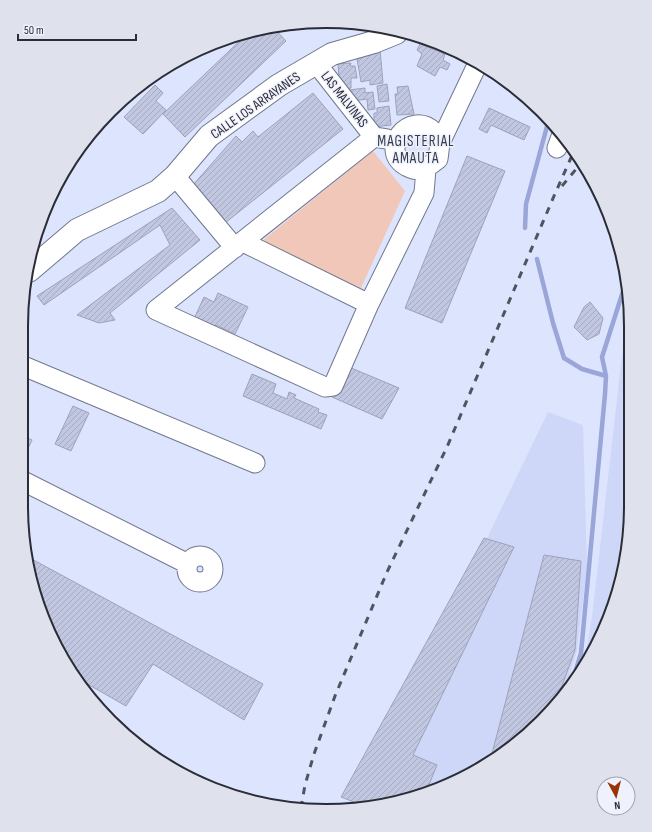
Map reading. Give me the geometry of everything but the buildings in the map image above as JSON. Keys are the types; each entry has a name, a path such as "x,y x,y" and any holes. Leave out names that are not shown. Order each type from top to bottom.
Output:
{"street":[{"name":"CALLE LOS ARRAYANES","path":"34,266 77,230 158,191 175,176 209,136 279,85 332,54 374,42 390,35"},
{"name":"LAS MALVINAS","path":"316,63 374,137 396,141"},
{"path":"440,143 434,133 425,126 413,126 402,131 396,141 395,154 402,164 413,170 426,169 438,159 440,143 475,68"},
{"path":"374,137 156,310 325,387 333,386 369,304 424,193 426,169"},
{"path":"175,176 239,245 369,304"},
{"path":"28,368 255,463"},
{"path":"28,484 188,564"}],"shaded area":[{"path":"373,151 405,191 361,288 261,242"},
{"path":"624,346 624,506 621,545 614,583 608,602 586,651 592,617"},
{"path":"548,412 583,425 587,565 577,651 569,679 537,717 492,754 475,764 422,788 403,794 360,802"}],"waterway":[{"path":"525,228 526,204 547,127"},
{"path":"537,259 553,323 564,358 582,369 606,376"},
{"path":"577,668 581,653 605,394 606,376 602,357 622,295"}],"railway":[{"path":"302,802 305,785 314,754 335,696 387,572 447,447 571,157"},
{"path":"562,186 578,167"}],"district":[{"name":"MAGISTERIAL AMAUTA","path":"416,150"}]}
